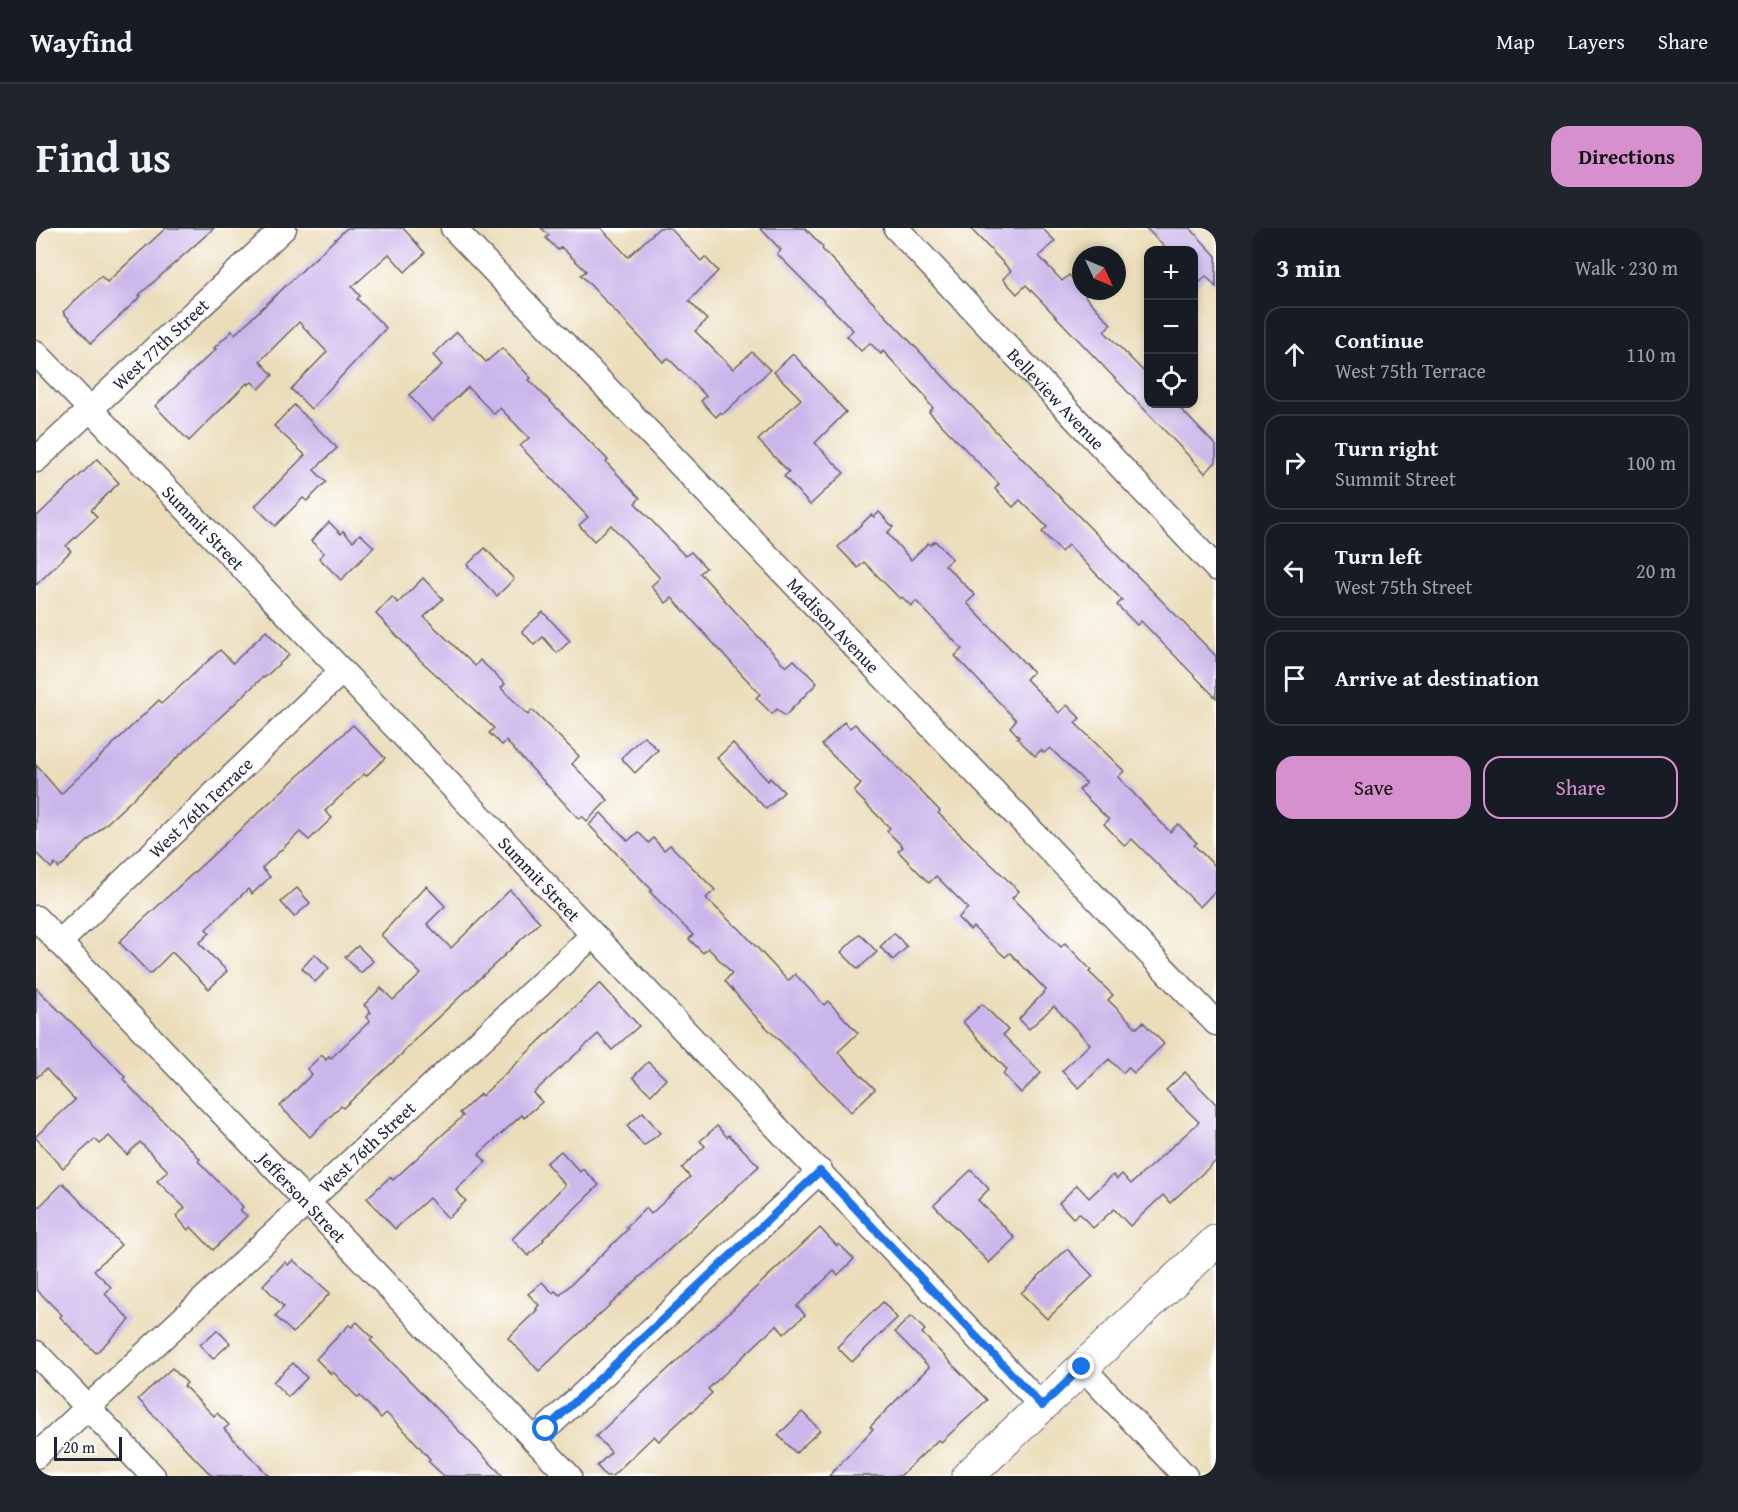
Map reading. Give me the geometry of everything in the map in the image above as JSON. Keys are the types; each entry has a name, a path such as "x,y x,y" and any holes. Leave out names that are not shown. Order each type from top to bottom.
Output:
{"main road":[{"path":"968,1476 1216,1241"}],"street":[{"name":"West 77th Street","path":"36,460 284,228"},
{"name":"Madison Avenue","path":"453,228 1216,1023"},
{"name":"Belleview Avenue","path":"896,228 1216,568"},
{"name":"Summit Street","path":"36,353 820,1171 1042,1406"},
{"name":"West 76th Terrace","path":"59,943 342,671"},
{"name":"Jefferson Street","path":"36,918 569,1476"},
{"name":"West 76th Street","path":"36,1456 593,934"},
{"path":"534,1440 820,1171"},
{"path":"36,1353 153,1476"},
{"path":"1082,1367 1185,1476"}],"building":[{"path":"166,228 214,228 139,295 141,296 91,343 63,312 101,276 107,282"},
{"path":"347,228 403,228 425,253 405,272 389,254 352,287 360,296 357,299 386,328 311,409 291,389 327,352 299,322 260,361 273,375 259,389 252,382 248,385 247,383 189,441 155,406 232,331 235,334"},
{"path":"541,228 601,228 628,257 659,228 670,228 701,261 705,257 718,271 689,301 707,320 695,331 733,369 752,352 770,370 723,414 721,412 716,417 701,401 706,396 668,358 663,362 581,275 586,271 561,247 558,250 546,238 549,235"},
{"path":"760,228 805,228 823,247 822,249 1006,442 1216,656 1216,698 1141,621 1137,625 1117,605 1122,600 1068,545 1061,552 1042,532 1047,527 1020,500 1013,507 995,489 999,484 929,412 933,408 926,400 927,398 883,351 881,354 870,343 861,351 847,336 853,330 777,254 781,250"},
{"path":"970,228 1042,228 1055,241 1039,256 1062,281 1069,275 1072,278 1072,300 1089,300 1111,324 1104,331 1144,372 1144,408 1180,408 1216,446 1216,462 1205,473 1026,285 1017,294 1003,279 1011,271"},
{"path":"1146,228 1190,228 1216,256 1216,287 1206,276 1198,284 1198,246 1164,246"},
{"path":"457,332 486,362 502,348 531,378 529,380 608,460 606,462 640,498 635,503 685,556 691,552 706,568 700,573 786,667 794,660 817,683 785,716 777,709 772,714 756,698 760,694 672,598 666,603 651,586 660,578 611,525 594,541 579,525 588,517 520,446 529,438 500,408 494,414 468,387 432,421 409,395 442,365 433,355"},
{"path":"793,354 846,412 815,443 844,473 810,505 784,476 789,472 758,440 801,399 774,372"},
{"path":"294,405 337,448 314,470 326,482 307,501 303,498 275,526 255,506 305,455 274,426"},
{"path":"97,459 119,483 91,510 97,517 66,546 71,551 36,585 36,517"},
{"path":"879,512 893,527 887,533 911,560 928,543 930,545 935,541 940,546 952,559 945,565 975,595 967,603 1033,672 1026,679 1059,713 1067,705 1080,718 1075,723 1124,771 1118,777 1170,832 1178,824 1197,843 1194,845 1216,867 1216,890 1200,907 1132,839 1125,846 1104,824 1109,820 1079,790 1086,783 1050,748 1044,753 1041,750 1035,756 1017,738 1019,737 1010,727 1016,720 955,656 962,649 916,601 911,606 902,597 900,599 864,562 858,568 838,547 871,515 874,517"},
{"path":"329,522 341,534 343,531 353,541 360,534 374,547 341,580 319,558 324,553 311,541"},
{"path":"485,548 514,579 497,596 467,565"},
{"path":"423,578 443,599 424,617 475,666 480,660 505,684 501,688 528,715 532,710 579,756 572,764 608,800 587,821 582,816 579,819 506,741 502,745 489,733 494,728 419,659 376,614 392,597 398,603"},
{"path":"543,612 570,641 557,653 543,637 534,645 522,631"},
{"path":"266,631 289,655 59,868 55,864 51,868 36,853 36,765 61,794 159,700 162,703 220,650 233,663"},
{"path":"844,722 850,728 855,724 940,811 938,813 1019,891 1012,898 1061,947 1065,943 1091,970 1089,972 1113,995 1108,1000 1137,1028 1143,1022 1164,1044 1134,1073 1128,1067 1123,1073 1109,1059 1079,1088 1062,1071 1090,1044 1054,1006 1029,1029 1019,1019 1046,990 1010,953 1005,957 973,927 970,930 958,918 968,908 936,876 929,883 898,851 903,847 887,831 890,828 854,792 861,784 822,745"},
{"path":"353,725 385,758 366,776 364,774 325,811 332,818 309,840 300,832 262,868 270,877 252,894 248,889 206,929 210,933 199,943 227,971 209,989 172,952 150,974 119,942"},
{"path":"644,736 658,750 635,773 621,758"},
{"path":"733,743 768,781 770,778 784,792 766,809 717,758"},
{"path":"601,813 628,841 638,832 649,843 653,838 664,850 670,845 715,890 706,898 737,926 788,981 795,974 824,1005 828,1001 858,1033 838,1052 875,1089 851,1112 753,1014 725,981 732,973 708,948 703,953 689,939 693,935 589,825"},
{"path":"426,886 445,906 427,924 451,948 510,890 540,922 419,1035 402,1054 343,1108 341,1106 310,1137 280,1106 312,1074 307,1069 322,1055 326,1060 329,1056 331,1058 370,1021 366,1017 371,1012 364,1005 381,988 393,1000 421,974 381,935"},
{"path":"297,888 310,903 294,917 281,902"},
{"path":"894,933 907,947 893,960 880,947"},
{"path":"860,934 877,952 858,969 841,952"},
{"path":"358,946 373,961 361,973 345,957"},
{"path":"315,954 329,968 315,982 302,968"},
{"path":"600,983 639,1026 612,1050 598,1034 533,1093 542,1102 524,1118 522,1115 479,1154 486,1162 456,1190 466,1201 448,1218 429,1198 395,1229 367,1198 390,1177 393,1180 463,1116 460,1113 480,1094 482,1096"},
{"path":"36,988 107,1057 125,1077 123,1079 243,1207 240,1210 247,1216 213,1250 191,1227 188,1230 176,1216 185,1208 157,1181 168,1171 140,1142 127,1155 109,1136 100,1144 95,1139 63,1168 36,1138 75,1100 46,1069 36,1078"},
{"path":"982,1004 1008,1030 1003,1035 1041,1073 1021,1093 1003,1074 1007,1070 963,1022"},
{"path":"648,1062 666,1079 651,1095 633,1077"},
{"path":"1185,1072 1216,1104 1216,1161 1170,1203 1163,1195 1130,1226 1114,1209 1093,1228 1079,1213 1073,1218 1059,1203 1077,1185 1089,1198 1113,1175 1117,1179 1122,1174 1131,1184 1199,1122 1166,1090"},
{"path":"643,1112 660,1133 644,1146 627,1126"},
{"path":"717,1126 759,1166 539,1371 508,1338 537,1310 539,1305 528,1294 542,1282 553,1293 555,1291 560,1295 628,1229 626,1227 646,1208 651,1214 690,1177 682,1168 705,1146 700,1141"},
{"path":"561,1151 580,1172 583,1169 599,1185 528,1256 512,1239 565,1185 546,1163"},
{"path":"971,1170 989,1189 978,1200 1015,1238 989,1263 934,1205"},
{"path":"63,1183 121,1245 94,1270 111,1287 105,1294 130,1320 96,1353 36,1289 36,1210"},
{"path":"820,1228 837,1246 839,1244 854,1259 838,1275 834,1271 797,1306 805,1315 784,1334 777,1325 708,1389 712,1393 692,1412 659,1441 654,1436 612,1476 606,1476 597,1466 611,1452 596,1436"},
{"path":"1067,1249 1093,1276 1047,1319 1021,1293"},
{"path":"293,1260 330,1293 293,1333 275,1316 284,1307 263,1285 285,1262 288,1265"},
{"path":"883,1302 897,1318 852,1362 837,1347"},
{"path":"911,1316 925,1330 922,1333 987,1400 941,1442 938,1440 900,1476 829,1476 873,1429 870,1427 929,1367 895,1332"},
{"path":"357,1322 373,1338 370,1340 503,1476 444,1476 428,1461 430,1459 410,1436 386,1413 381,1418 360,1396 358,1398 333,1372 331,1374 316,1359 349,1325 352,1327"},
{"path":"217,1330 230,1343 213,1359 200,1345"},
{"path":"293,1363 307,1378 288,1397 273,1382"},
{"path":"172,1368 187,1383 184,1386 214,1416 217,1413 229,1425 224,1429 269,1476 212,1476 138,1399"},
{"path":"802,1412 820,1430 796,1453 778,1435"}],"route":[{"path":"546,1429 820,1171 1042,1406 1082,1367"}]}
